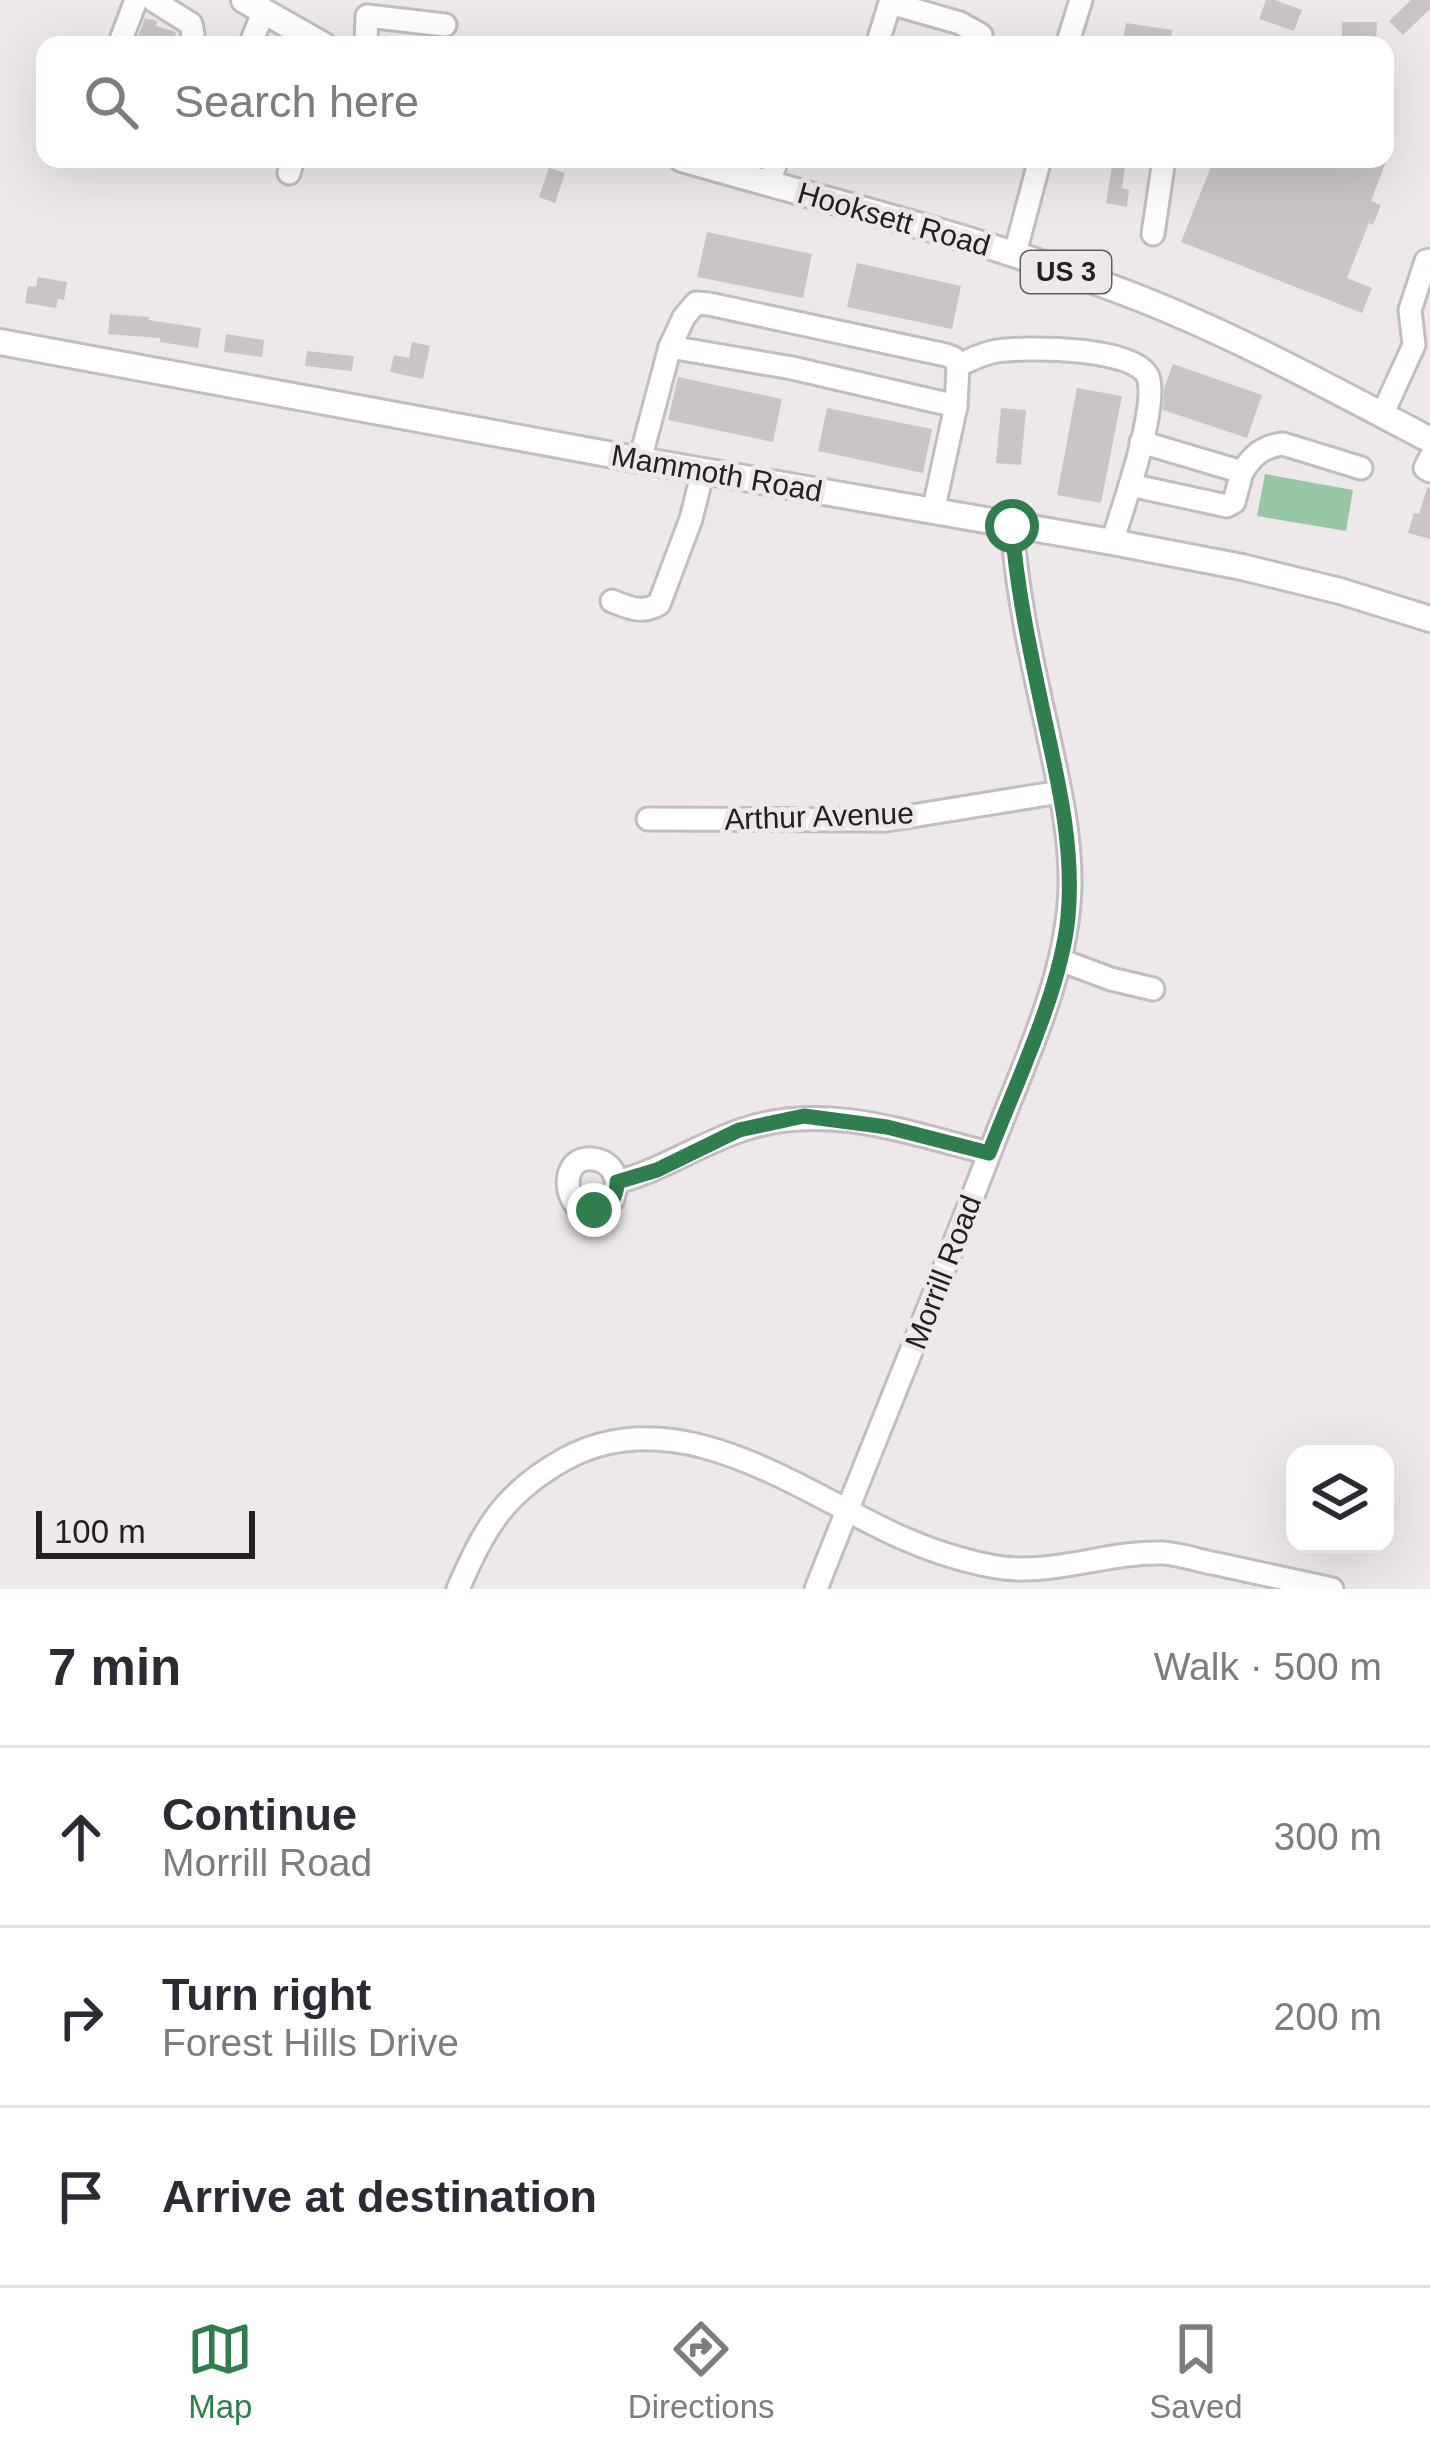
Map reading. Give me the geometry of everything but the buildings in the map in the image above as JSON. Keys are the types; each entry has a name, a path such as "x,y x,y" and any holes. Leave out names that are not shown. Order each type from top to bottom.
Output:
{"main road":[{"path":"254,6 307,36"},
{"name":"Hooksett Road","path":"773,171 1130,294 1430,440"},
{"name":"Mammoth Road","path":"0,342 1242,567 1430,619"}],"street":[{"path":"122,36 136,0"},
{"path":"153,0 185,18 192,36"},
{"path":"1070,36 1081,0"},
{"path":"880,36 890,3 960,23 981,36"},
{"path":"251,36 254,6"},
{"path":"366,8 445,25"},
{"path":"1016,253 1038,168"},
{"path":"1154,234 1163,168"},
{"path":"1382,415 1414,344 1410,310 1430,260"},
{"path":"640,460 670,347 696,303 709,304 954,358 958,366 956,406 933,512"},
{"path":"670,347 792,368 956,406"},
{"path":"958,366 989,352 1032,348 1081,351 1138,365 1149,378 1150,392 1112,542"},
{"path":"1141,442 1242,472"},
{"path":"1130,485 1227,506 1234,502 1242,472 1256,453 1283,444 1361,468"},
{"path":"1430,458 1426,468 1430,471"},
{"path":"613,601 648,610 659,604 691,519 703,471"},
{"name":"Morrill Road","path":"816,1589 989,1153 1060,960 1068,920 1069,852 1016,573 1012,526"},
{"name":"Arthur Avenue","path":"649,818 887,820 1060,792"},
{"path":"1060,960 1153,989"},
{"path":"617,1182 657,1170 739,1130 804,1116 887,1127 989,1153"},
{"path":"458,1589 479,1540 520,1489 577,1453 608,1442 641,1438 707,1448 800,1486 901,1537 948,1556 997,1568 1030,1570 1165,1553 1332,1589"}],"green space":[{"path":"1265,474 1353,490 1346,531 1257,516"}],"route":[{"path":"594,1210 614,1199 617,1182 657,1170 739,1130 804,1116 887,1127 989,1153 1060,960 1070,884 1060,792 1028,640 1012,526"}]}
